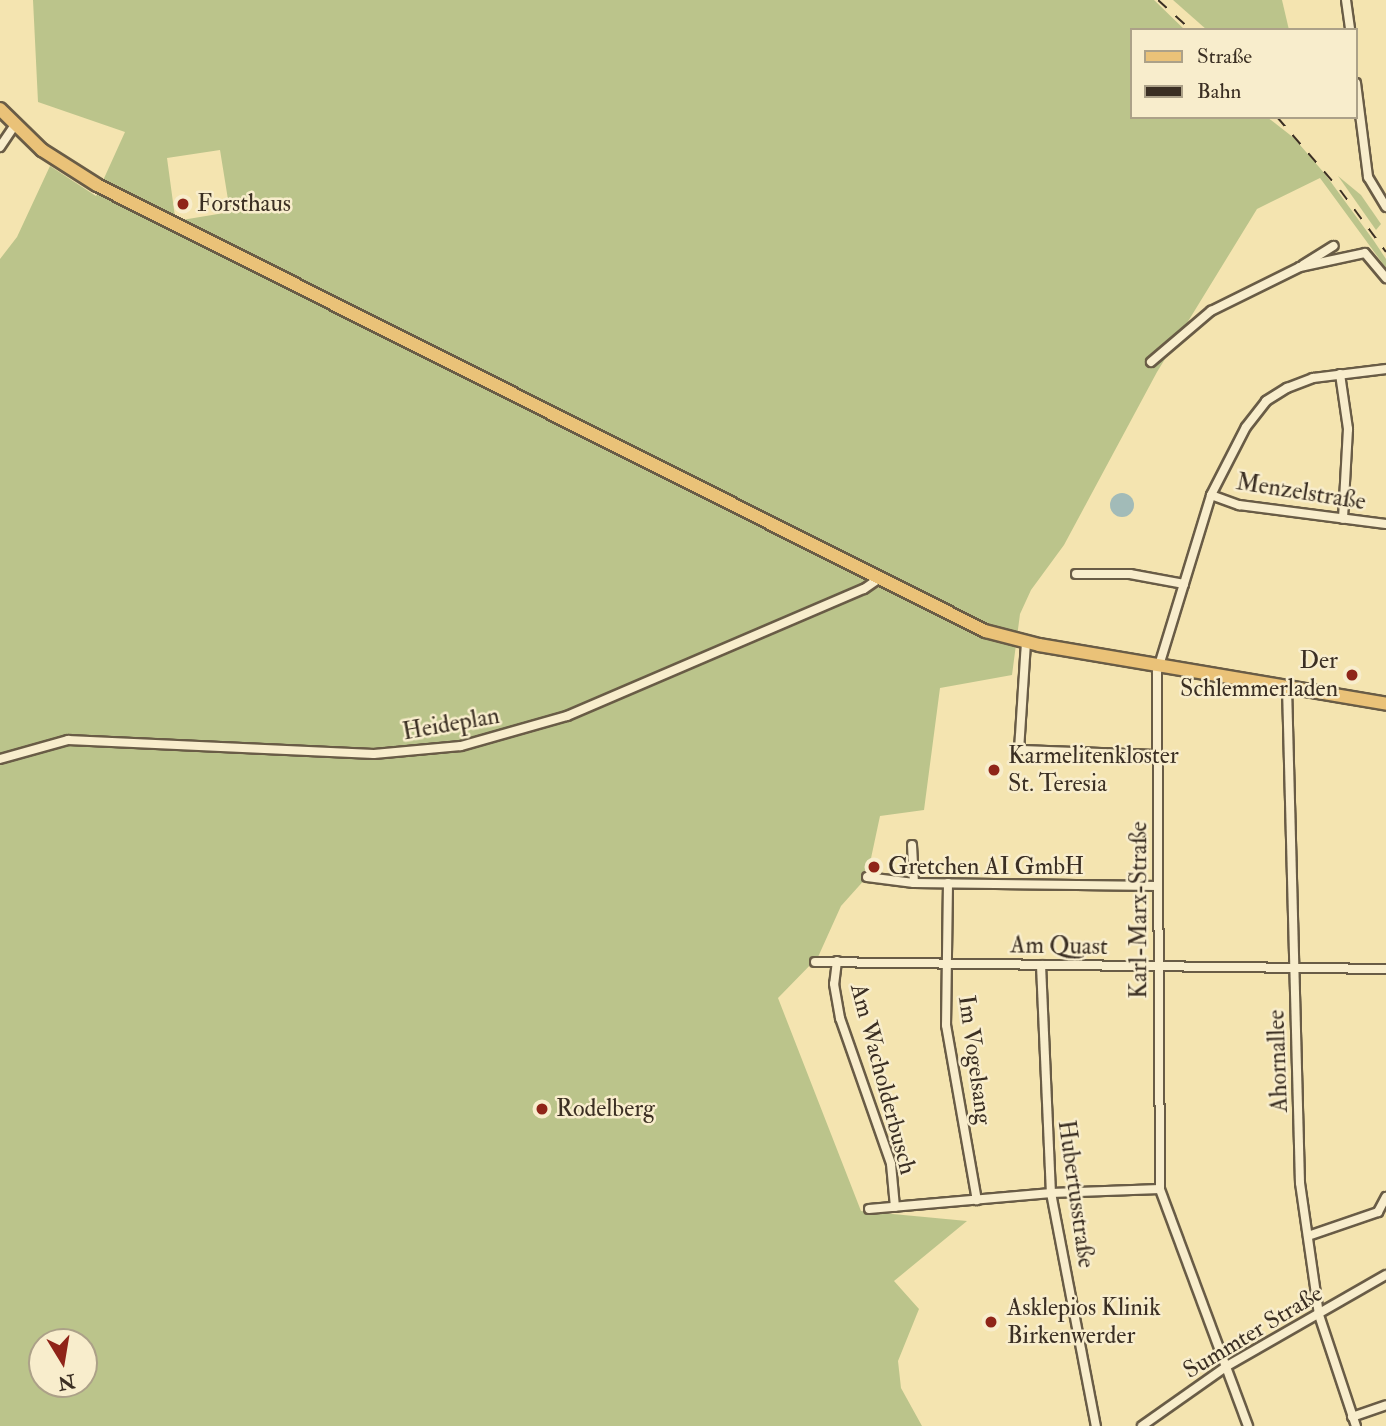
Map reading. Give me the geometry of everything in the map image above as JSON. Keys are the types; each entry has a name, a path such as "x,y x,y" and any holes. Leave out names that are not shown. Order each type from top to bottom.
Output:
{"main road":[{"path":"0,109 15,125 75,173 997,635 1386,704"}],"street":[{"path":"1346,0 1350,28"},
{"path":"1358,99 1368,177 1386,207"},
{"path":"0,147 15,125"},
{"path":"1152,362 1211,311 1300,267 1333,246"},
{"path":"1300,267 1366,253 1386,278"},
{"name":"Karl-Marx-Straße","path":"1248,1426 1160,1189 1158,665 1211,495 1228,456 1266,401 1287,388 1339,374 1386,369"},
{"path":"1339,374 1348,429 1343,519"},
{"name":"Menzelstraße","path":"1211,495 1239,505 1386,524"},
{"path":"1076,574 1130,574 1184,584"},
{"name":"Heideplan","path":"0,759 68,740 374,754 461,746 567,716 864,589 880,578"},
{"path":"1026,642 1019,750 1157,755"},
{"name":"Ahornallee","path":"1287,687 1300,1184 1318,1315 1354,1422"},
{"path":"912,845 914,883"},
{"path":"867,877 914,883 1158,886"},
{"name":"Im Vogelsang","path":"948,883 944,964 946,1025 977,1200"},
{"name":"Am Wacholderbusch","path":"837,961 834,984 840,1018 891,1164 895,1207"},
{"name":"Am Quast","path":"816,962 1386,969"},
{"name":"Hubertusstraße","path":"1041,965 1051,1193 1096,1426"},
{"path":"869,1209 1051,1193 1160,1189"},
{"path":"1308,1237 1378,1212 1386,1197"},
{"name":"Summter Straße","path":"1142,1426 1227,1366 1386,1275"},
{"path":"1354,1422 1386,1405"}],"green space":[{"path":"33,0 1154,0 1183,28 1130,28 1130,119 1270,119 1294,138 1325,174 1374,241 1386,259 1386,268 1320,178 1257,209 1157,372 1064,545 1031,590 1020,614 1012,675 940,688 924,810 880,816 867,877 841,906 818,957 778,998 861,1211 967,1221 894,1281 919,1309 898,1361 901,1388 922,1426 0,1426 0,259 17,237 50,166 96,196 125,132 38,102","holes":["220,150 230,212 182,220 175,217 167,158"]},
{"path":"1173,0 1282,0 1289,28 1205,28"},
{"path":"1338,176 1361,195 1381,224 1376,230"}],"water":[{"path":"1122,493 1131,496 1134,505 1131,514 1122,517 1113,514 1110,505 1113,496"}],"railway":[{"path":"1158,0 1189,28"},
{"path":"1279,119 1340,190 1386,252"}],"place":[{"name":"Forsthaus","path":"183,204"},
{"name":"Der Schlemmerladen","path":"1352,675"},
{"name":"Karmelitenkloster St. Teresia","path":"994,770"},
{"name":"Gretchen AI GmbH","path":"874,867"},
{"name":"Rodelberg","path":"542,1109"},
{"name":"Asklepios Klinik Birkenwerder","path":"991,1322"}]}
